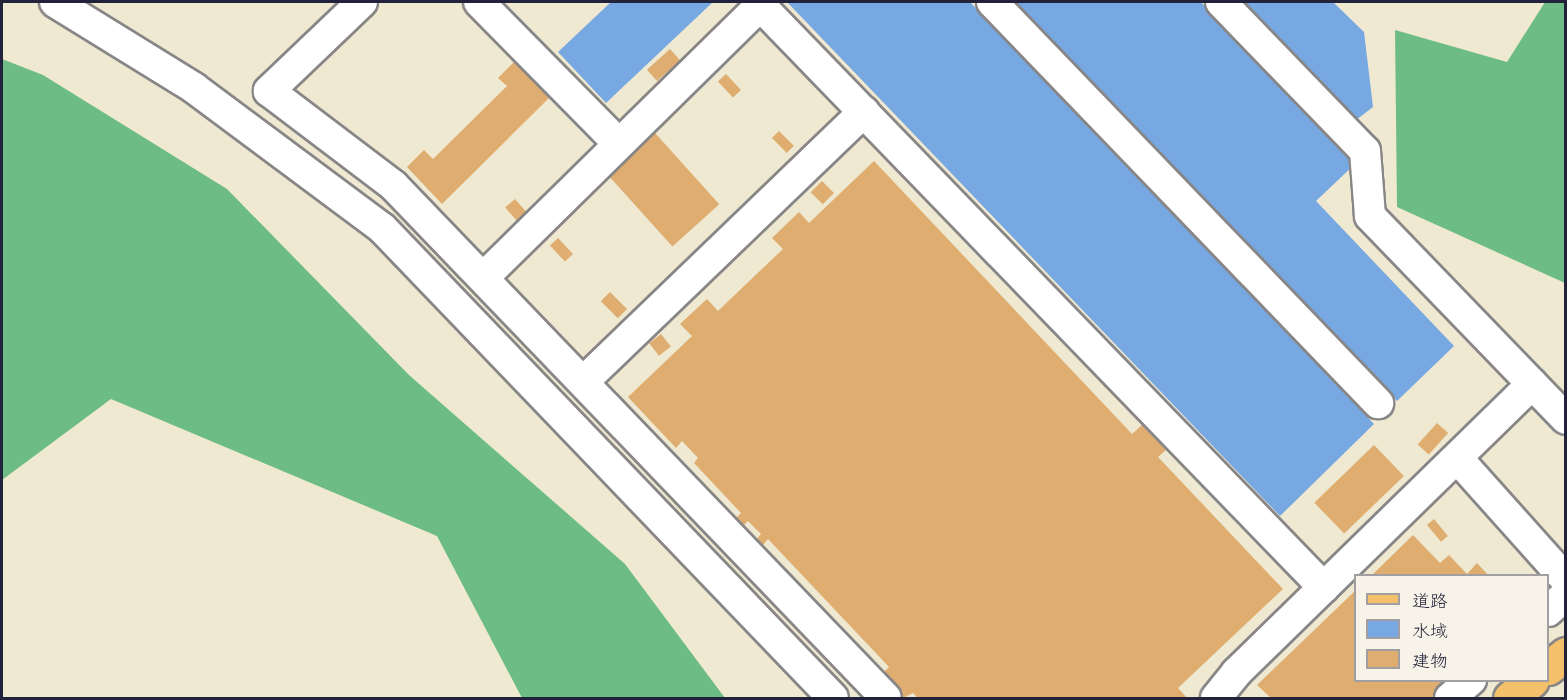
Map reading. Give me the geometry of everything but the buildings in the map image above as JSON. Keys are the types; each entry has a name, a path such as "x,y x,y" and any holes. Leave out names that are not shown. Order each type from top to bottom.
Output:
{"main road":[{"path":"1549,667 1566,654"},
{"path":"1510,699 1531,682"}],"street":[{"path":"55,2 194,88 382,228 833,699"},
{"path":"479,2 619,144"},
{"path":"992,2 1378,403"},
{"path":"1221,2 1365,151 1370,216 1566,419"},
{"path":"357,3 269,91 393,185 886,699"},
{"path":"483,278 759,3 1324,588"},
{"path":"583,382 864,112"},
{"path":"1217,698 1236,673 1458,459 1532,384"},
{"path":"1458,459 1566,580"},
{"path":"1549,610 1566,595"},
{"path":"1450,699 1470,682"}],"green space":[{"path":"1545,2 1565,2 1565,283 1397,207 1395,30 1507,62"},
{"path":"2,59 43,75 227,189 409,375 625,564 725,698 522,698 437,536 111,399 2,480"}],"water":[{"path":"611,2 713,2 606,103 558,52"},
{"path":"787,2 970,2 1374,424 1280,516"},
{"path":"1016,2 1201,2 1355,164 1316,201 1454,346 1397,401"},
{"path":"1243,2 1333,2 1364,32 1373,107 1356,120"}]}
